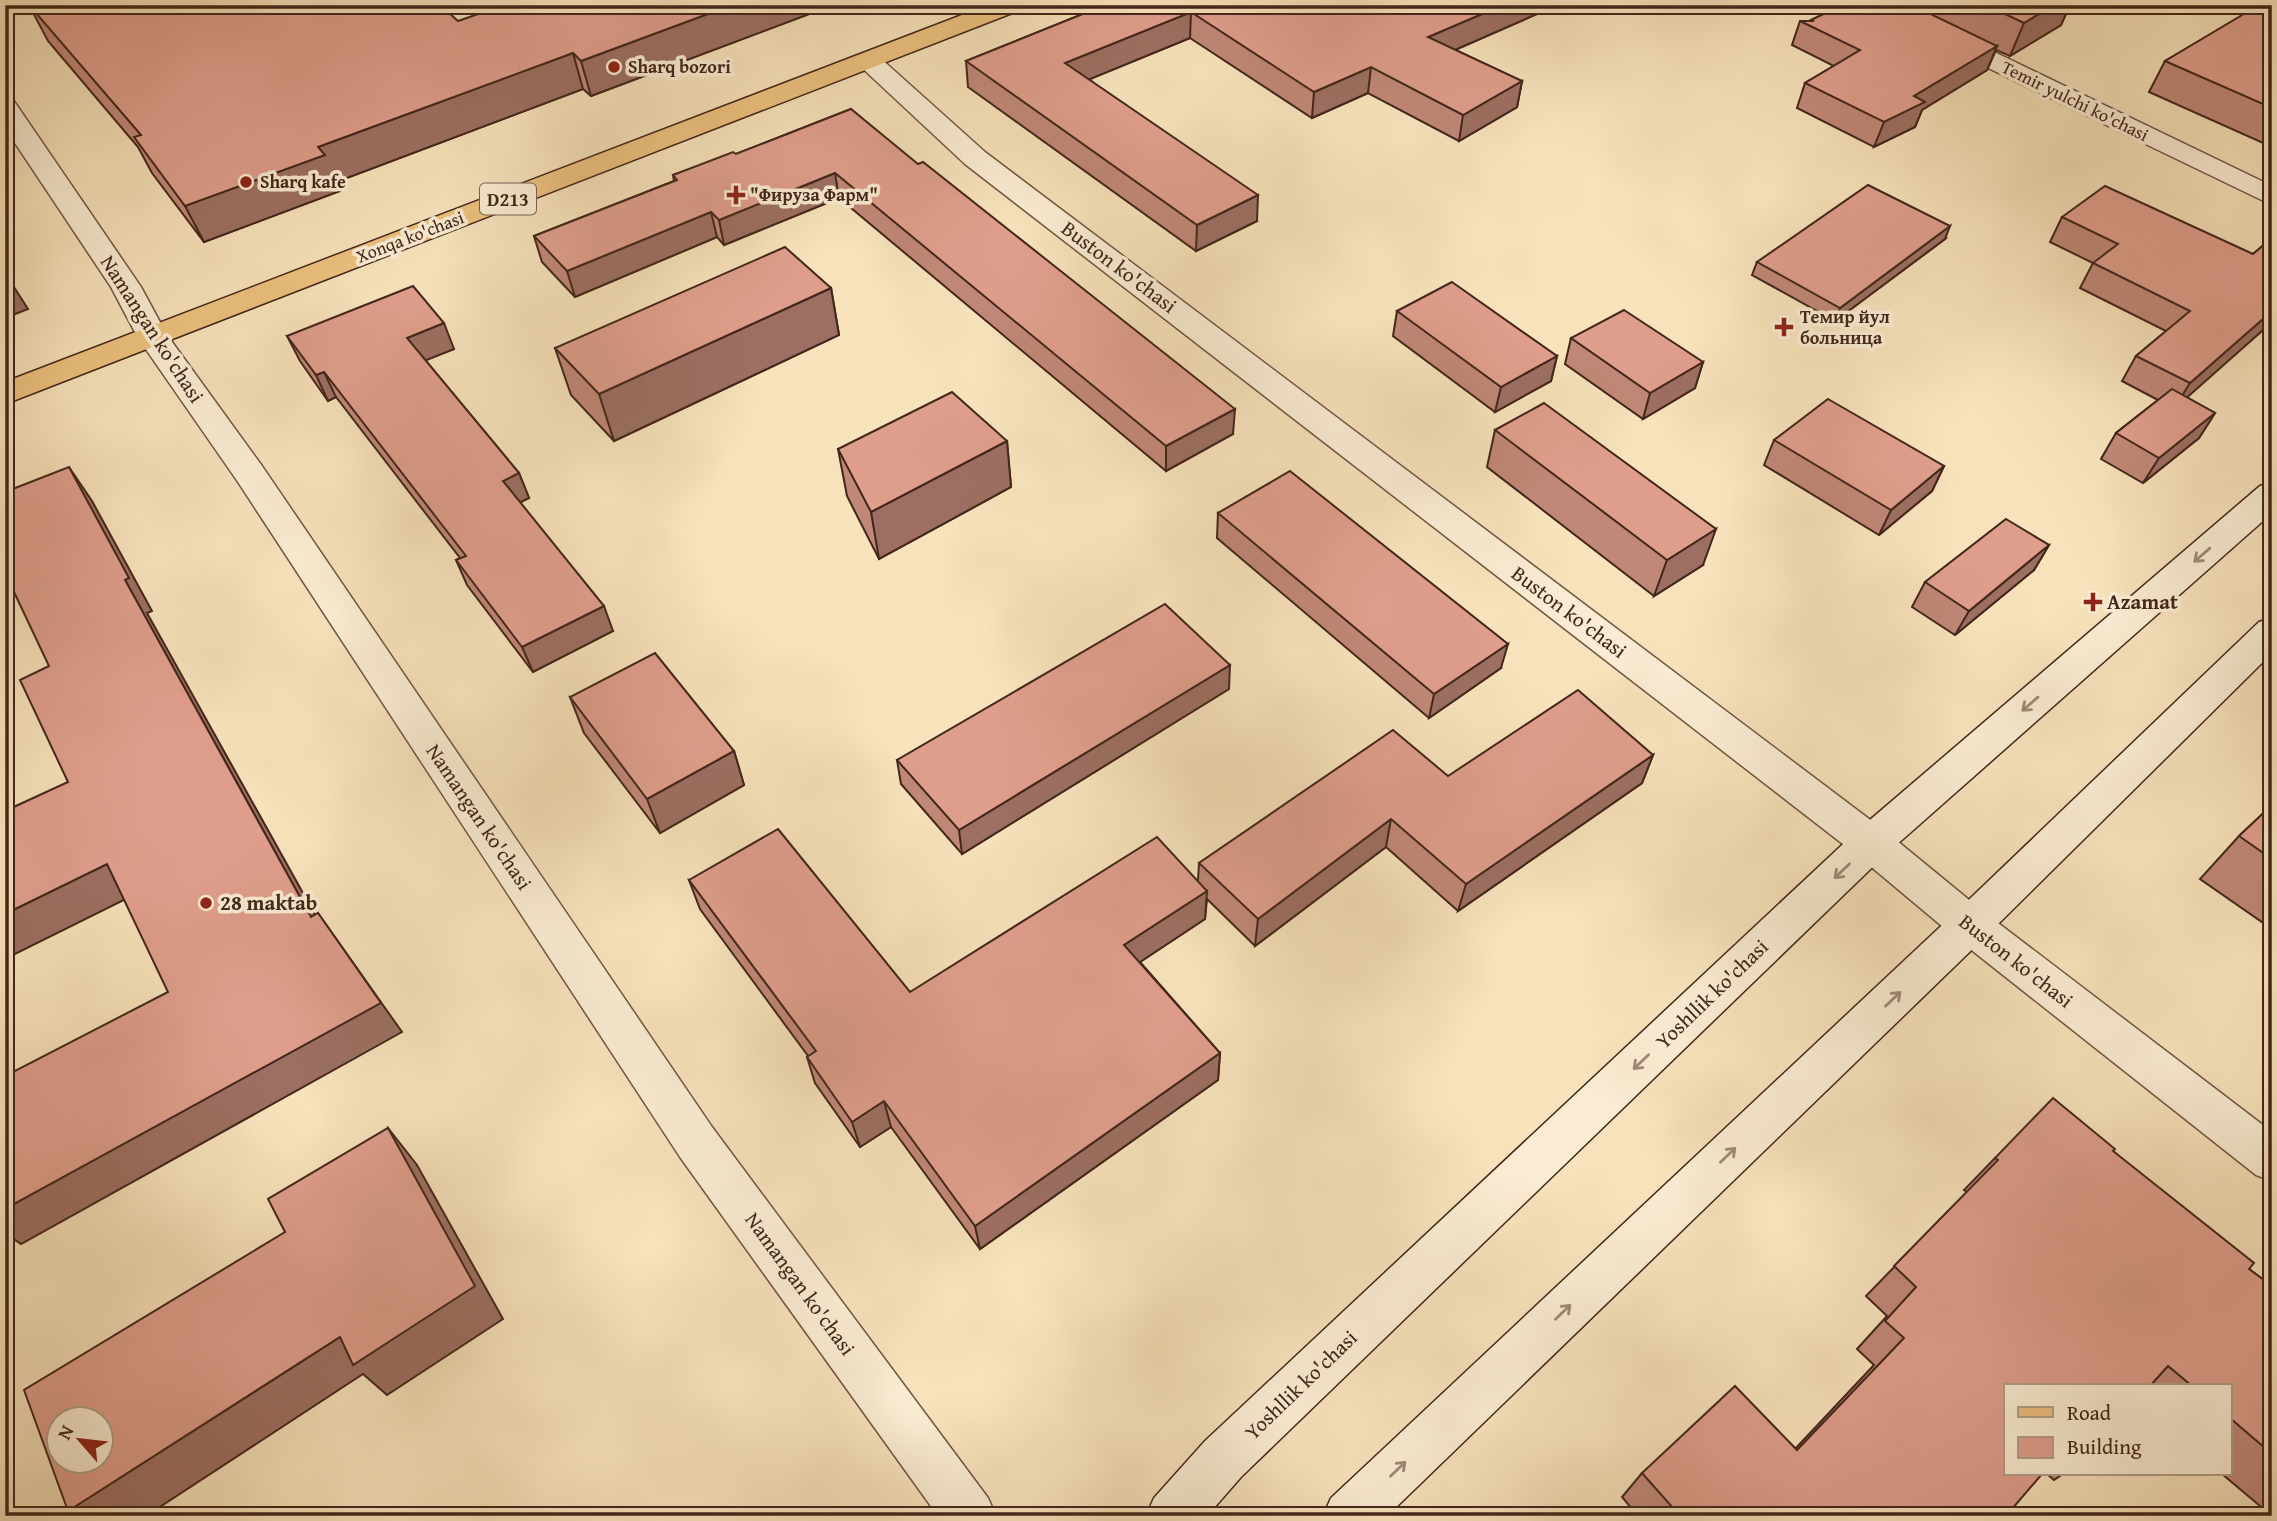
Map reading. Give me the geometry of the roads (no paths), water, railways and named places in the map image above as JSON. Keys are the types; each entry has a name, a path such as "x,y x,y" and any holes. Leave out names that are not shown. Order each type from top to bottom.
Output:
{"main road":[{"name":"Xonqa ko'chasi","path":"5,394 1011,5"}],"street":[{"name":"Temir yulchi ko'chasi","path":"1877,5 2272,197"},
{"name":"Buston ko'chasi","path":"869,61 975,158 1871,843 1970,925 2272,1160"},
{"name":"Namangan ko'chasi","path":"5,107 127,287 153,338 250,474 695,1142 970,1516"},
{"name":"Yoshllik ko'chasi","path":"1172,1516 1223,1459 1871,843 2264,511"},
{"path":"1349,1516 1970,925 2272,631"}],"place":[{"name":"Sharq bozori","path":"614,67"},
{"name":"Sharq kafe","path":"246,182"},
{"name":"\"Фируза Фарм\"","path":"736,195"},
{"name":"Темир йул больница","path":"1784,327"},
{"name":"Azamat","path":"2093,602"},
{"name":"28 maktab","path":"206,903"}]}
